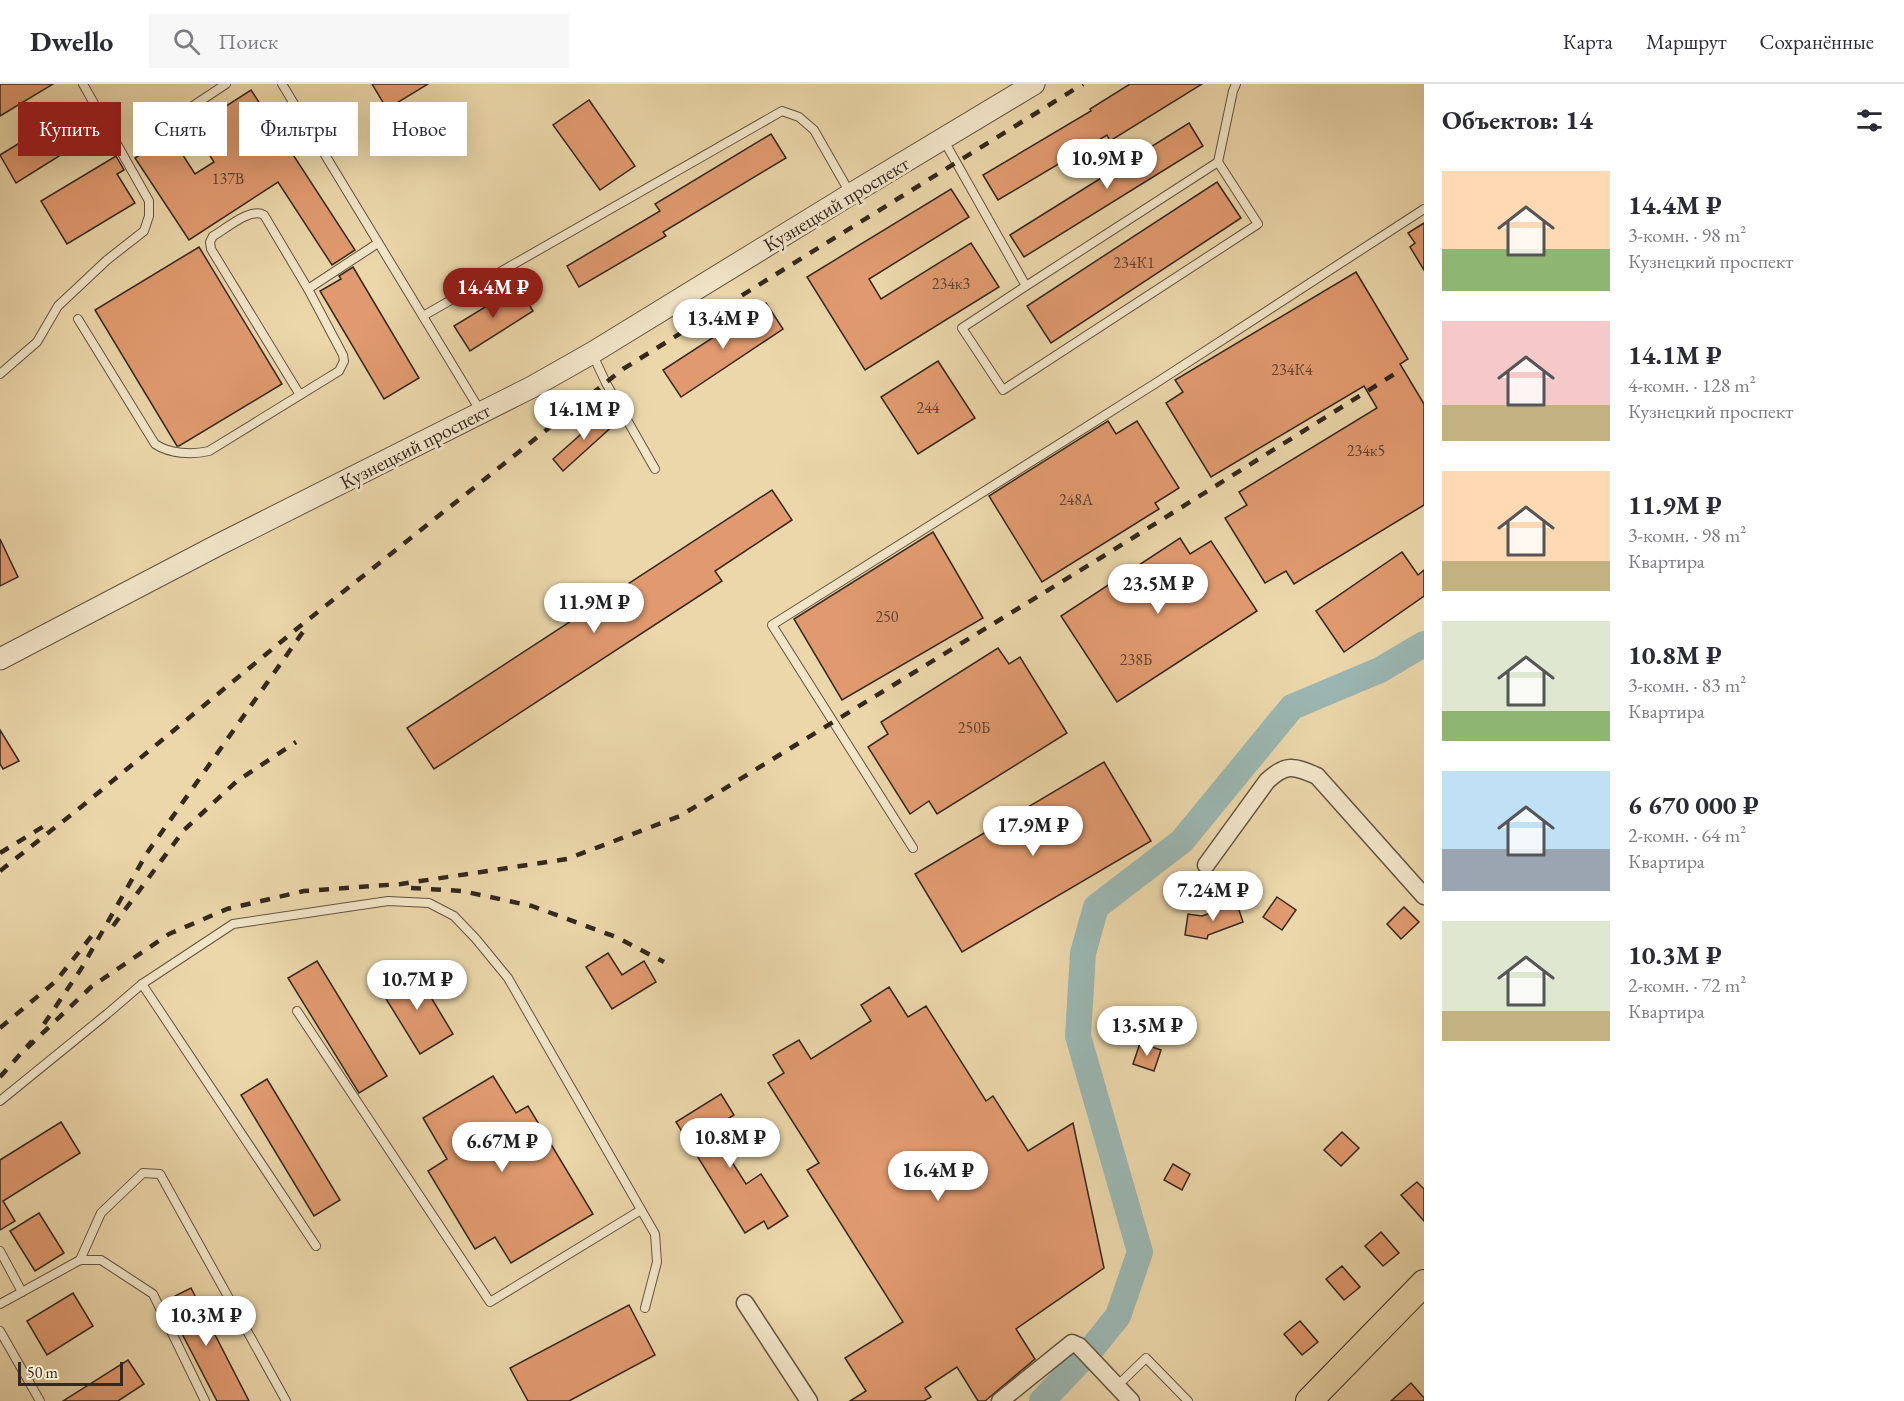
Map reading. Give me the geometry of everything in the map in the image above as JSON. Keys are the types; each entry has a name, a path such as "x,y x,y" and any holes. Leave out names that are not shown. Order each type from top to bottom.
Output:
{"main road":[{"path":"1309,1401 1424,1283"}],"street":[{"name":"Кузнецкий проспект","path":"0,659 218,545 532,387 592,353 1034,84"},
{"path":"1206,865 1267,781 1286,768 1298,767 1317,776 1424,896"},
{"path":"745,1303 809,1401"},
{"path":"1000,1401 1072,1344 1079,1346 1131,1401"}],"lane":[{"path":"0,374 37,342 58,306 107,260 144,231 149,216 149,201 83,84"},
{"path":"199,102 226,84"},
{"path":"282,84 482,412"},
{"path":"1218,162 1258,224 1002,390 962,328 1218,162 1236,84"},
{"path":"423,316 782,111 799,117 814,130 851,194"},
{"path":"943,138 1026,286"},
{"path":"913,848 772,625 1156,383 1424,209"},
{"path":"78,319 155,444 162,449 187,453 209,451 300,395 339,371 344,362 343,355 308,289 264,215 259,212 251,212 213,237 210,242 211,249 300,395"},
{"path":"308,289 378,243"},
{"path":"592,353 606,383 655,469"},
{"path":"0,1101 141,984 233,924 388,901 429,903 454,916 507,978 655,1234 657,1262 645,1308"},
{"path":"141,984 316,1246"},
{"path":"297,1011 490,1302 641,1210"},
{"path":"80,1260 101,1213 143,1173 160,1174 286,1401"},
{"path":"0,1251 22,1292"},
{"path":"0,1304 80,1260 101,1260 153,1294 205,1401"},
{"path":"0,1331 40,1401"},
{"path":"1117,1386 1146,1358 1188,1401"}],"building":[{"path":"0,84 53,84 23,102 18,102 18,105 0,116"},
{"path":"372,84 428,84 398,102 383,102"},
{"path":"1130,84 1202,84 1110,141 1107,135 998,200 983,175 1091,111 1090,109"},
{"path":"251,90 259,102 239,102 239,156 294,156 355,250 332,265 278,182 189,240 135,158 138,156 183,156 195,174 214,162 210,156 227,156 227,105"},
{"path":"589,100 635,166 600,190 553,125"},
{"path":"1189,123 1203,146 1024,257 1010,235"},
{"path":"771,134 786,158 663,232 666,236 579,287 567,266 660,211 655,204"},
{"path":"18,144 18,156 59,156 16,183 0,155"},
{"path":"116,156 124,170 117,174 135,203 67,244 41,201"},
{"path":"1217,182 1241,218 1051,343 1027,306"},
{"path":"951,189 969,217 869,279 881,299 971,243 999,287 865,370 807,277"},
{"path":"1424,223 1424,270 1410,247 1415,243 1408,233"},
{"path":"199,247 282,384 177,446 95,310"},
{"path":"353,267 419,378 384,399 320,291 341,279 339,276"},
{"path":"1356,272 1408,359 1400,364 1424,404 1424,505 1294,584 1286,571 1265,583 1225,518 1247,505 1239,492 1377,408 1364,386 1211,477 1166,403 1183,392 1175,380"},
{"path":"518,287 533,311 470,351 454,326"},
{"path":"766,303 783,329 681,397 663,370"},
{"path":"938,361 975,418 918,454 881,397"},
{"path":"606,412 616,423 563,471 553,459"},
{"path":"1108,421 1116,434 1137,421 1179,488 1155,503 1159,509 1042,582 989,496"},
{"path":"772,490 792,520 715,571 722,581 434,769 407,728"},
{"path":"933,532 983,618 842,700 794,619"},
{"path":"1180,538 1190,554 1211,541 1257,611 1117,702 1061,616"},
{"path":"0,539 18,577 0,586"},
{"path":"1402,552 1418,575 1424,570 1424,596 1344,652 1316,611"},
{"path":"998,648 1009,664 1020,657 1067,733 937,814 929,801 910,814 868,747 888,734 881,722"},
{"path":"0,730 19,761 3,769 0,764"},
{"path":"1104,762 1151,841 962,952 915,874"},
{"path":"1277,897 1296,910 1282,930 1263,917"},
{"path":"1237,904 1243,922 1208,935 1207,939 1185,935 1188,914 1202,916"},
{"path":"1404,907 1419,922 1401,939 1387,924"},
{"path":"608,953 622,975 644,961 656,982 612,1009 586,967"},
{"path":"317,961 387,1076 359,1093 288,978"},
{"path":"414,969 453,1034 420,1054 380,989"},
{"path":"889,987 908,1017 926,1006 986,1101 993,1096 1028,1151 1073,1123 1104,1268 1016,1329 1035,1359 985,1401 978,1401 957,1367 925,1388 931,1397 924,1401 850,1401 866,1391 845,1358 903,1322 807,1170 819,1163 768,1083 784,1073 773,1055 799,1040 811,1059 871,1021 861,1005"},
{"path":"1140,1043 1161,1050 1154,1071 1133,1064"},
{"path":"493,1076 516,1113 528,1106 593,1214 511,1263 495,1237 475,1249 428,1171 447,1159 423,1118"},
{"path":"267,1079 340,1200 314,1216 241,1095"},
{"path":"721,1094 734,1115 711,1129 746,1184 761,1174 788,1216 768,1229 764,1221 745,1233 676,1122"},
{"path":"61,1122 80,1153 3,1201 15,1221 0,1230 0,1160"},
{"path":"1342,1132 1359,1148 1341,1166 1324,1150"},
{"path":"1173,1164 1190,1174 1182,1190 1164,1180"},
{"path":"1417,1182 1424,1189 1424,1221 1401,1195"},
{"path":"39,1213 64,1253 35,1271 10,1231"},
{"path":"1381,1232 1399,1253 1383,1266 1365,1246"},
{"path":"1342,1266 1360,1287 1344,1300 1326,1279"},
{"path":"191,1288 249,1401 217,1401 165,1301"},
{"path":"73,1293 93,1326 47,1355 27,1321"},
{"path":"629,1305 655,1355 569,1401 528,1401 510,1368"},
{"path":"1300,1321 1318,1342 1302,1355 1284,1334"},
{"path":"128,1360 144,1384 118,1401 63,1401"},
{"path":"1411,1383 1424,1401 1391,1401"}],"waterway":[{"path":"1042,1401 1093,1347 1118,1316 1140,1252 1078,1036 1083,953 1096,907 1182,841 1292,707 1380,670 1424,644"}],"railway":[{"path":"0,871 299,627 623,369 1083,84"},
{"path":"27,1048 91,987 169,934 227,909 304,891 401,884 567,859 680,816 1401,370"},
{"path":"44,1024 81,969 147,853 305,629"},
{"path":"113,926 184,830 237,781 296,742"},
{"path":"0,853 49,823"},
{"path":"411,888 462,891 532,906 616,937 664,962"},
{"path":"0,1028 56,981 94,933"},
{"path":"0,1077 32,1041"}]}
